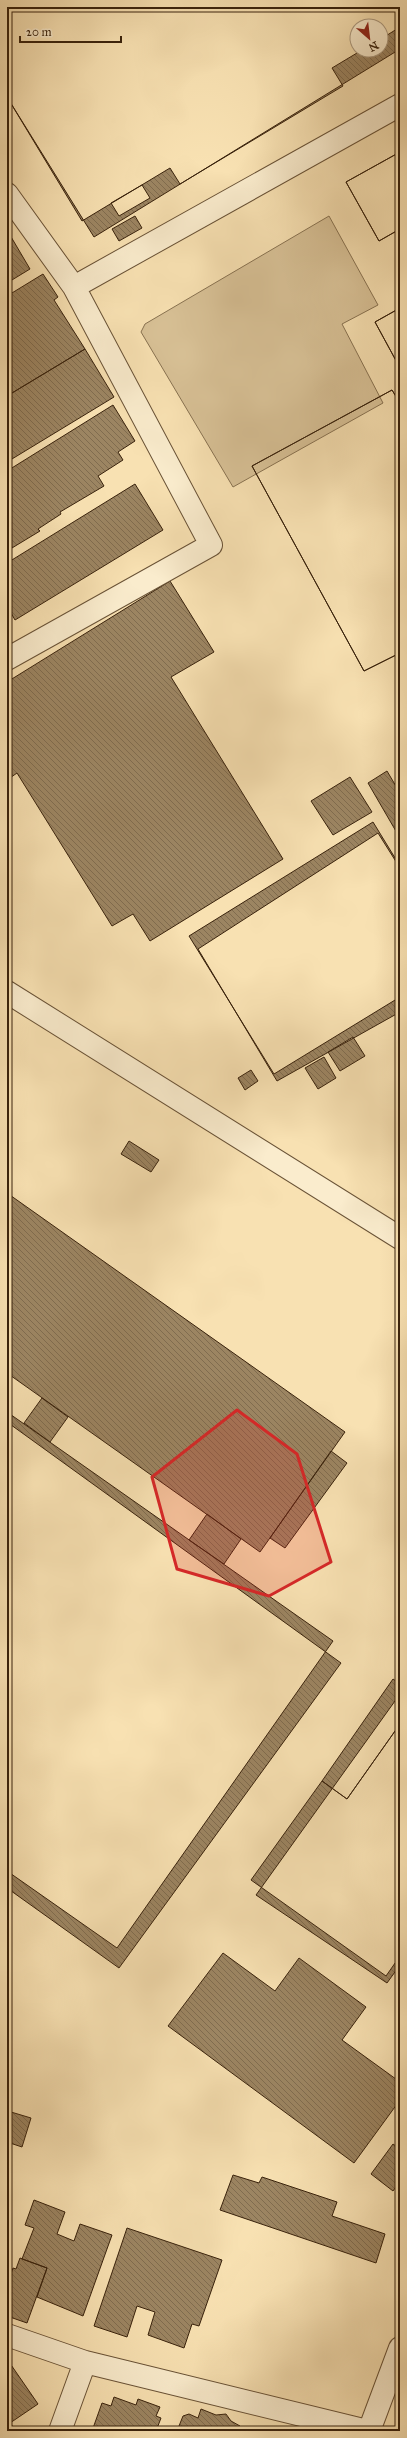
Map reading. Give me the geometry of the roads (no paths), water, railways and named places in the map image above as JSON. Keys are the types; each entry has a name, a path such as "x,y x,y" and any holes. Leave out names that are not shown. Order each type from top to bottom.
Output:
{"street":[{"path":"74,287 400,105"},
{"path":"7,194 74,287 211,545 7,659"},
{"path":"7,992 400,1238"},
{"path":"7,2335 86,2362 368,2431 400,2348"},
{"path":"60,2431 86,2362"}]}
